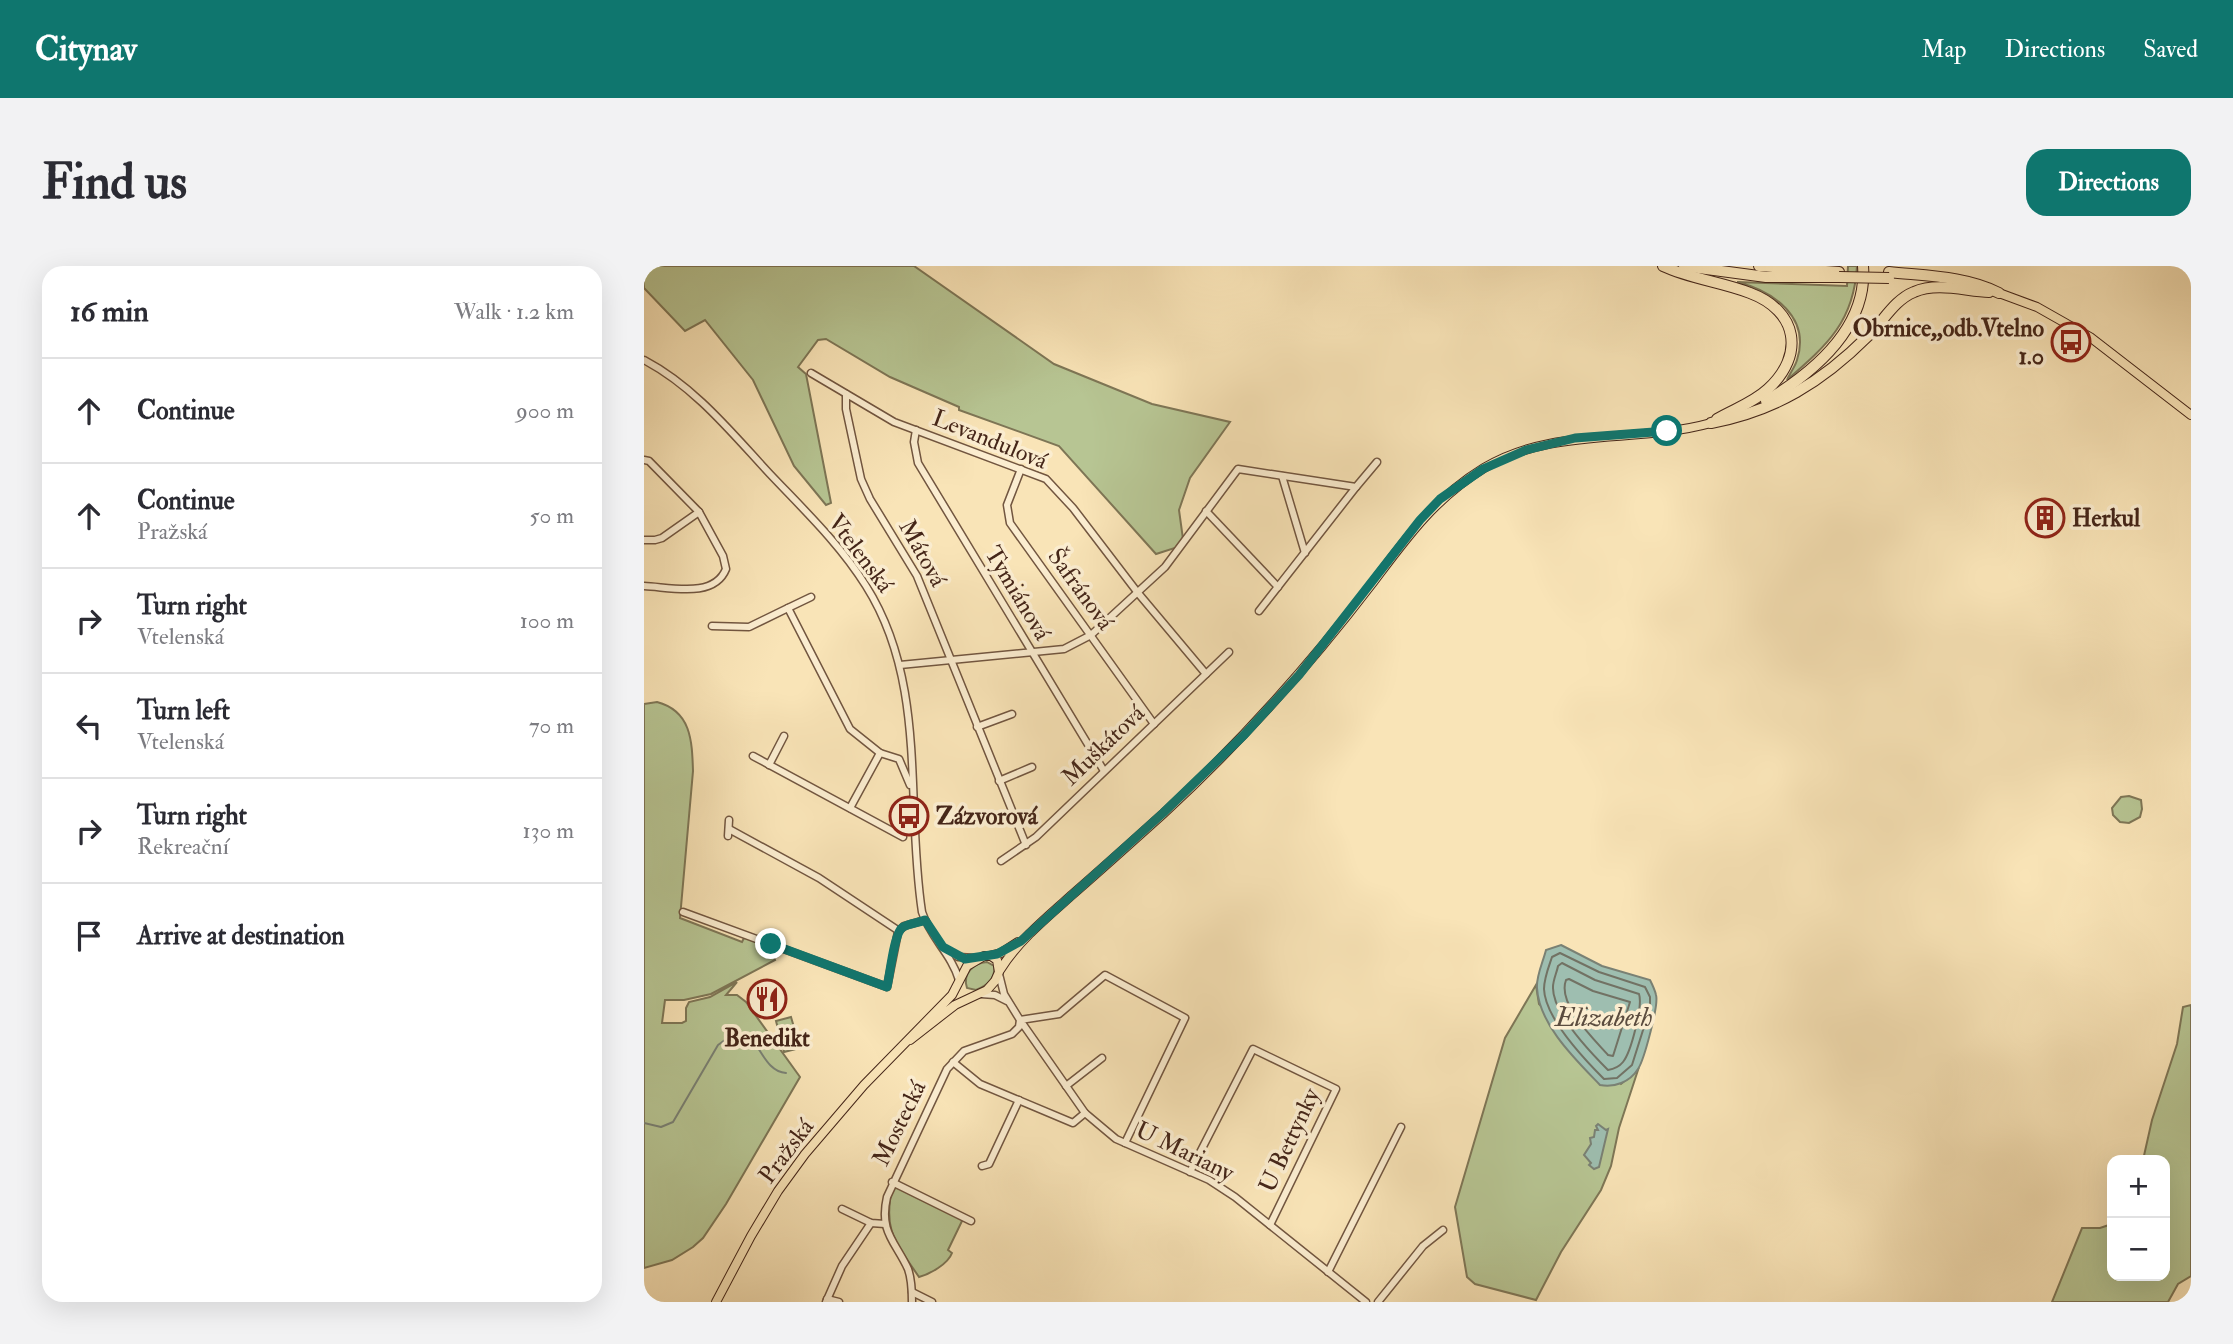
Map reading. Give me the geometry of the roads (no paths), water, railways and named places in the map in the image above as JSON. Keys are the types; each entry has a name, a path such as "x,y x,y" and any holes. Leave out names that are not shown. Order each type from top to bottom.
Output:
{"highway":[{"path":"1663,266 1761,298 1780,311 1790,328 1791,351 1779,376 1755,399 1711,423"},
{"path":"1684,266 1766,277 1889,275 1994,292"},
{"path":"1707,266 1839,275"},
{"path":"1759,266 1839,275"},
{"path":"1711,423 1765,402 1820,362 1843,335 1857,312 1863,289 1863,266"},
{"path":"1711,423 1743,417 1806,387 1871,334 1903,297 1939,287 1994,292"}],"main road":[{"path":"1994,292 2037,307 2090,337 2191,415"},
{"path":"1021,941 1163,813 1254,725 1334,632 1420,520 1449,493 1496,462 1540,446 1589,437 1676,430 1711,423"},
{"name":"Pražská","path":"716,1302 758,1225 805,1154 864,1085 953,995 967,966 984,957 1001,953 1021,941"},
{"name":"Pražská","path":"910,1040 955,1005 993,984 1021,941"},
{"path":"984,957 997,960 999,972"},
{"path":"959,982 964,993 978,994"}],"street":[{"name":"Vtelenská","path":"644,360 676,380 704,404 838,547 862,579 880,610 900,665 908,707 912,790 925,920 943,947 959,982"},
{"name":"Levandulová","path":"811,373 882,416 1045,479 1058,489 1138,593 1206,674"},
{"name":"Mátová","path":"846,394 846,409 861,479 870,499 917,576 1026,845"},
{"name":"Tymiánová","path":"916,430 914,442 918,463 1104,771"},
{"path":"644,451 644,460 699,512 726,569 720,580 703,589 644,586"},
{"path":"1259,611 1377,462"},
{"name":"Šafránová","path":"1021,469 1007,505 1010,523 1154,724"},
{"path":"900,665 1065,649 1091,635 1165,567 1238,469 1356,487"},
{"path":"1282,476 1305,553"},
{"path":"1206,511 1278,587"},
{"path":"644,540 662,538 699,512"},
{"path":"712,626 749,627 811,597"},
{"path":"788,608 850,729 880,753 899,759 912,790"},
{"name":"Muškátová","path":"1001,862 1026,845 1229,652"},
{"path":"977,727 1012,714"},
{"path":"769,765 783,736"},
{"path":"850,808 880,753"},
{"path":"753,756 903,837"},
{"path":"999,781 1032,767"},
{"path":"729,820 728,833 819,878 899,931"},
{"path":"683,912 887,987 899,931 904,926 925,920"},
{"path":"943,947 965,959 984,957"},
{"path":"999,972 1002,990 1020,1020 1059,1014 1105,975 1185,1018 1125,1143"},
{"path":"978,994 995,995 1008,1002"},
{"name":"Mostecká","path":"885,1224 884,1209 892,1182 947,1069 964,1051 1012,1034 1019,1027 1020,1020"},
{"name":"U Mariany","path":"1020,1020 1085,1114 1115,1139 1209,1180 1235,1197 1366,1302"},
{"name":"U Bettynky","path":"1190,1172 1253,1049 1336,1089 1270,1225"},
{"path":"1066,1086 1102,1058"},
{"path":"953,1062 980,1084 1073,1123 1085,1114"},
{"path":"982,1166 989,1164 1018,1100"},
{"path":"1328,1272 1401,1127"},
{"path":"892,1182 971,1221"},
{"path":"842,1209 871,1223 885,1224 891,1242 908,1270 912,1302"},
{"path":"839,1302 827,1301 842,1266 871,1223"},
{"path":"1378,1302 1423,1246 1443,1230"},
{"path":"912,1292 932,1302"}],"water":[{"name":"Elizabeth","path":"1561,945 1602,966 1650,980 1656,1001 1644,1055 1635,1074 1621,1083 1600,1085 1560,1041 1544,1015 1537,988 1539,974 1546,950"},
{"path":"1598,1124 1608,1129 1599,1167 1594,1169 1584,1155 1591,1144 1590,1138 1594,1137 1595,1130 1598,1130"}],"waterway":[{"path":"644,1123 661,1127 673,1122 718,1045 729,1037 749,1036 769,1064 779,1072 786,1073"}],"place":[{"name":"Obrnice,,odb.Vtelno 1.0","path":"2071,342"},
{"name":"Herkul","path":"2045,518"},
{"name":"Zázvorová","path":"909,816"},
{"name":"Benedikt","path":"767,999"}]}
